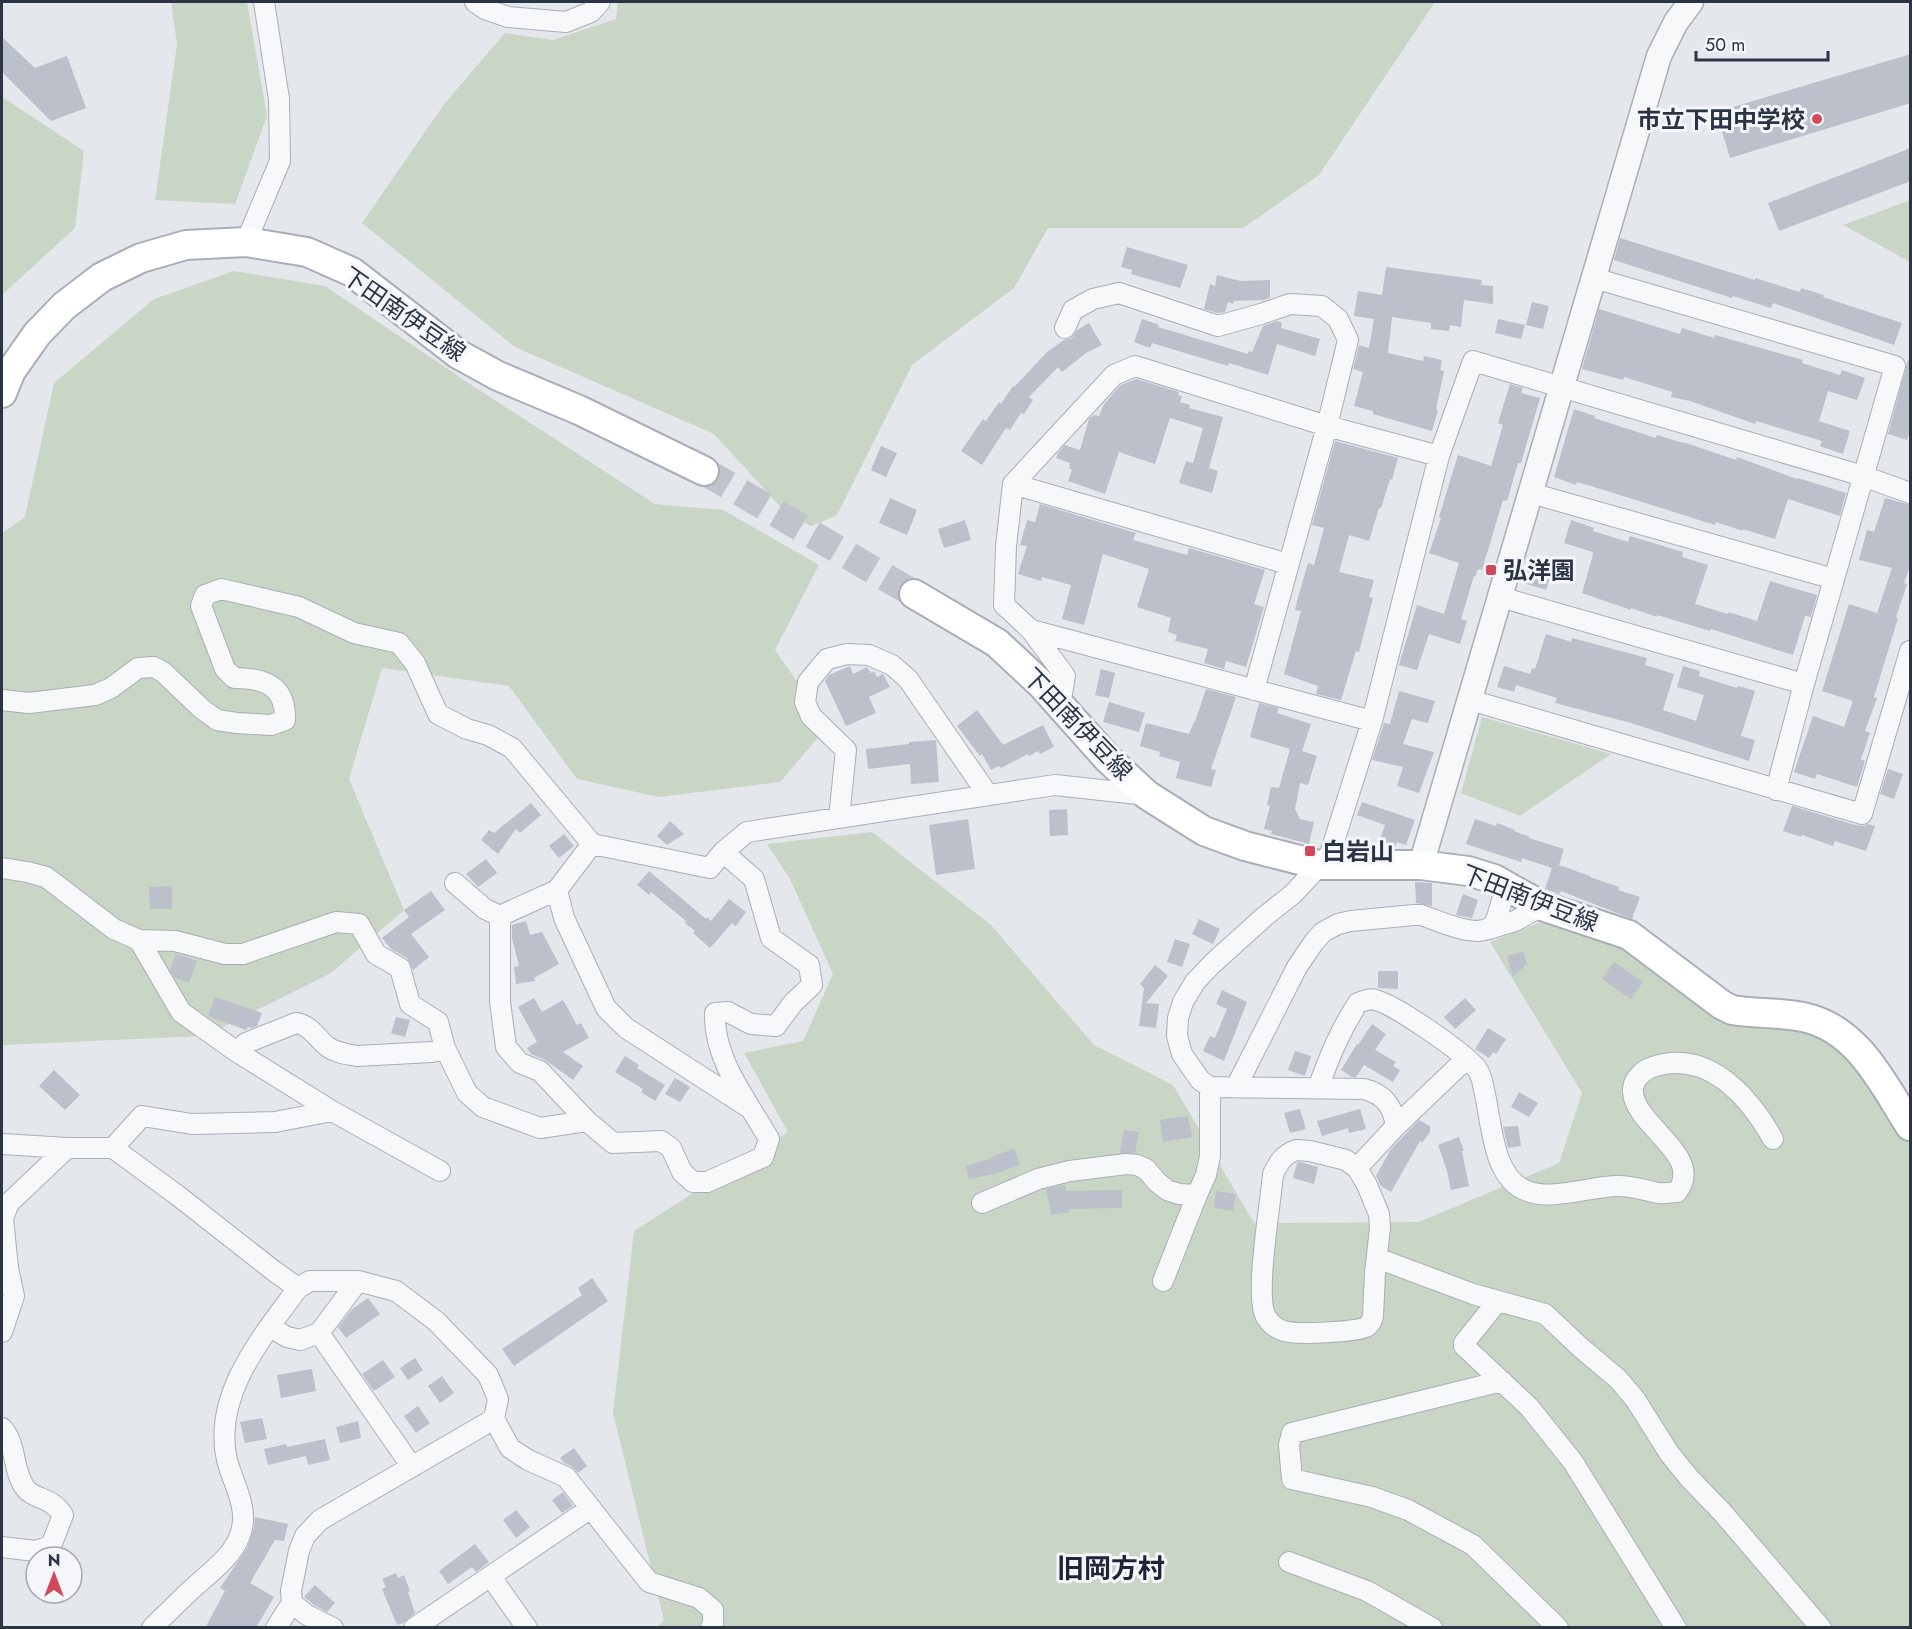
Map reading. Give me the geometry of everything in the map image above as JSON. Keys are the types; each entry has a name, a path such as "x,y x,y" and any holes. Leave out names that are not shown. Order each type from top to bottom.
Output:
{"main road":[{"name":"下田南伊豆線","path":"2,393 12,371 37,333 64,306 102,277 141,258 186,245 246,242 307,252 352,272 458,354 498,376 579,410 704,471"},
{"name":"下田南伊豆線","path":"914,594 997,643 1042,685 1108,759 1147,795 1204,831 1245,846 1319,865 1421,865 1468,871 1494,879 1542,906 1629,935 1722,1005 1732,1010 1805,1017 1842,1034 1860,1049 1911,1126"}],"street":[{"path":"246,242 280,161 279,99 264,2"},
{"path":"475,2 485,9 508,17 566,22 591,12 600,2"},
{"path":"1421,865 1659,56 1676,22 1691,2"},
{"path":"1594,278 1895,366 1776,790"},
{"path":"1065,328 1073,310 1093,299 1119,293 1218,326 1290,304 1322,306 1338,319 1348,340 1327,426 1254,690"},
{"path":"1396,1126 1395,1116 1384,1097 1364,1089 1210,1087 1200,1080 1182,1054 1177,1036 1178,1018 1183,1002 1195,982 1264,917 1293,894 1330,854 1372,721 1439,456 1473,361 1863,476 1911,493"},
{"path":"1060,705 1065,676 1031,630 1004,605 1006,546 1013,484 1114,375 1135,366 1327,426 1439,456"},
{"path":"1013,484 1288,564"},
{"path":"1531,493 1834,579"},
{"path":"2,700 29,703 95,695 111,688 138,668 154,667 163,672 202,709 218,720 271,725 285,720 285,708 279,694 267,681 234,678 225,669 201,606 205,595 221,589 299,607 354,633 399,643 415,663 438,714 512,748 592,844 710,868 723,852 747,832 1055,785 1147,795"},
{"path":"1500,597 1804,684"},
{"path":"1031,630 1372,721"},
{"path":"839,818 846,750 811,716 805,702 808,682 827,659 847,654 869,655 892,665 908,679 988,795"},
{"path":"1470,700 1862,814 1909,661"},
{"path":"455,883 485,909 500,916 557,890 592,844"},
{"path":"500,916 500,1002 506,1047 520,1063 540,1071 587,1121 613,1143 662,1141 671,1148 682,1172 693,1182 707,1182 764,1157 769,1138 725,1063 714,1029 715,1013 728,1012 751,1024 776,1026 793,1003 812,985 809,965 771,938 754,879 723,852"},
{"path":"2,868 46,878 114,929 140,940 175,941 225,954 243,954 336,922 358,924 376,954 400,968 410,1004 438,1022 445,1048 467,1093 483,1107 540,1128 587,1121"},
{"path":"1490,929 1496,920 1506,886"},
{"path":"557,890 564,918 606,1008 626,1028 753,1110"},
{"path":"1236,1087 1297,967 1323,932 1338,924 1351,921 1414,915 1421,915 1466,930 1484,931 1515,921 1542,906"},
{"path":"140,940 181,1012 237,1052 332,1112 440,1171"},
{"path":"1318,1088 1333,1048 1348,1018 1358,1003 1373,999 1386,1003 1414,1020 1478,1070 1500,1164 1507,1176 1527,1191 1546,1194 1617,1186 1638,1187 1660,1193 1677,1192 1683,1184 1685,1173 1665,1138 1642,1113 1635,1102 1632,1090 1636,1079 1644,1071 1658,1065 1679,1062 1691,1064 1721,1077 1734,1087 1749,1104 1773,1138"},
{"path":"237,1052 246,1043 296,1023 304,1024 329,1048 345,1054 357,1056 432,1052 445,1048"},
{"path":"1357,1168 1396,1126 1466,1059"},
{"path":"1162,1281 1206,1175 1210,1156 1210,1087"},
{"path":"113,1148 142,1116 192,1124 275,1122 332,1112"},
{"path":"2,1144 113,1148 298,1288"},
{"path":"2,1332 14,1296 8,1268 3,1218 9,1203 67,1148"},
{"path":"1296,1150 1310,1151 1346,1160 1357,1168 1379,1214 1380,1228 1372,1322 1353,1330 1295,1333 1282,1330 1266,1317 1263,1309 1262,1277 1273,1174 1279,1161 1287,1153 1296,1150"},
{"path":"982,1203 1038,1179 1070,1171 1126,1164 1146,1169 1167,1190 1179,1194 1197,1195"},
{"path":"1377,1258 1497,1302 1545,1314 1618,1379 1635,1399 1669,1453 1690,1479 1730,1521 1821,1628"},
{"path":"152,1628 228,1556 241,1534 243,1517 240,1493 227,1460 224,1433 229,1403 246,1362 298,1288 310,1281 358,1281 396,1290 436,1321 488,1375 498,1399 494,1419 510,1448 528,1460 567,1477 649,1582 699,1598 713,1610 711,1628"},
{"path":"270,1327 287,1337 300,1340 319,1334 358,1281"},
{"path":"1497,1302 1464,1342 1464,1346 1528,1407 1574,1462 1676,1628"},
{"path":"319,1334 411,1467"},
{"path":"1502,1381 1292,1432 1289,1445 1292,1479 1381,1500 1408,1510 1473,1545 1558,1628"},
{"path":"276,1628 292,1603 294,1571 305,1536 320,1520 494,1419"},
{"path":"2,1428 10,1443 18,1473 27,1490 57,1505 63,1515 51,1546 35,1551 2,1547"},
{"path":"414,1628 591,1508"},
{"path":"1289,1562 1366,1591 1432,1628"},
{"path":"491,1577 527,1628"},
{"path":"292,1603 307,1615 333,1628"}],"green space":[{"path":"171,2 247,2 267,116 235,204 155,200 177,44"},
{"path":"618,2 1435,2 1319,175 1243,228 1048,228 1014,288 912,365 837,515 811,526 786,513 714,434 515,347 362,223 445,103 505,33 553,40 616,19"},
{"path":"2,97 84,151 75,228 2,295"},
{"path":"1910,200 1910,262 1843,225"},
{"path":"234,271 325,286 467,382 655,504 723,510 819,565 775,650 828,726 780,782 659,797 577,779 509,686 382,668 349,779 404,910 331,973 205,1036 2,1045 2,533 25,517 54,383 154,299"},
{"path":"1482,717 1611,754 1520,816 1461,793"},
{"path":"872,832 991,925 1094,1045 1173,1085 1254,1223 1419,1222 1559,1163 1582,1093 1490,942 1539,923 1646,946 1732,1010 1842,1034 1910,1129 1910,1627 657,1627 664,1620 613,1413 634,1231 788,1132 744,1053 803,1041 833,974 790,879 767,844"}],"building":[{"path":"2,37 35,68 67,56 86,108 51,121 2,72"},
{"path":"1911,54 1911,103 1730,158 1716,112"},
{"path":"1911,148 1911,181 1779,231 1768,203"},
{"path":"1620,238 1755,280 1755,278 1800,292 1801,288 1902,323 1894,345 1773,303 1771,308 1733,296 1732,298 1614,260"},
{"path":"1127,247 1188,265 1180,288 1131,274 1132,270 1121,267"},
{"path":"1386,267 1482,280 1481,285 1493,286 1493,304 1464,300 1461,327 1450,325 1449,331 1431,329 1431,323 1392,317 1388,353 1423,361 1424,356 1442,360 1440,370 1444,371 1432,431 1373,414 1373,411 1354,406 1363,372 1353,369 1359,345 1369,348 1374,319 1354,316 1358,291 1382,295"},
{"path":"1217,275 1241,281 1270,280 1270,298 1234,301 1233,304 1228,302 1225,312 1218,313 1204,309 1210,284 1215,286"},
{"path":"1532,302 1549,306 1543,329 1526,325"},
{"path":"1599,309 1680,334 1682,328 1714,338 1715,335 1803,360 1802,363 1840,375 1842,370 1865,378 1857,400 1828,391 1819,421 1850,431 1843,454 1820,446 1822,441 1756,421 1755,424 1690,401 1671,397 1672,392 1624,377 1623,380 1582,369"},
{"path":"1142,319 1159,325 1158,327 1248,354 1249,351 1252,352 1263,326 1277,321 1282,323 1281,328 1320,339 1315,356 1277,344 1268,375 1229,363 1228,366 1152,343 1150,348 1134,342"},
{"path":"1498,319 1525,325 1521,339 1495,333"},
{"path":"1089,323 1102,345 1086,353 1062,372 1058,367 1029,397 1033,400 1024,414 1021,413 1010,430 1006,428 982,465 961,451 983,419 986,421 1013,386 1047,352 1064,340 1072,338 1077,330"},
{"path":"1908,360 1911,361 1911,429 1907,440 1888,434"},
{"path":"1136,379 1179,392 1178,395 1182,396 1180,402 1190,405 1189,408 1223,417 1209,468 1218,471 1212,493 1179,483 1186,461 1193,463 1203,428 1170,418 1155,464 1119,452 1105,494 1068,481 1072,470 1069,468 1070,463 1056,458 1058,453 1065,445 1080,450 1089,419 1094,415 1099,416 1104,404 1121,385"},
{"path":"1510,384 1523,388 1521,393 1540,398 1521,463 1518,463 1507,501 1503,500 1482,570 1478,569 1474,576 1461,619 1467,621 1460,644 1429,634 1417,670 1399,665 1417,605 1444,614 1459,563 1429,553 1441,518 1439,517 1458,455 1491,466 1503,425 1498,423"},
{"path":"1574,409 1595,416 1594,418 1656,438 1657,435 1683,442 1736,460 1737,457 1797,479 1846,493 1840,516 1788,499 1775,539 1716,522 1715,525 1604,490 1577,482 1576,485 1554,477"},
{"path":"1335,441 1398,458 1369,541 1349,535 1339,572 1374,580 1369,597 1373,598 1359,652 1356,651 1341,700 1316,694 1318,686 1284,674 1301,611 1295,610 1297,601 1308,563 1314,565 1324,528 1312,525"},
{"path":"881,446 897,453 886,477 871,470"},
{"path":"890,498 917,510 907,535 879,523"},
{"path":"1885,498 1911,505 1911,563 1904,583 1907,584 1896,617 1898,618 1874,697 1877,698 1865,731 1870,733 1861,759 1865,761 1857,787 1817,774 1815,779 1794,772 1813,716 1844,727 1853,701 1822,691 1849,604 1877,613 1892,568 1859,560 1867,530 1874,532"},
{"path":"1040,504 1136,533 1133,540 1187,555 1189,548 1265,570 1254,604 1264,607 1246,667 1226,661 1224,669 1204,663 1208,649 1175,641 1177,635 1168,632 1171,618 1137,607 1149,569 1103,554 1084,625 1062,619 1071,585 1042,577 1041,581 1018,574 1027,546 1020,545 1027,520 1035,522"},
{"path":"965,520 971,540 944,548 938,529"},
{"path":"1571,520 1594,528 1593,531 1628,542 1630,536 1683,552 1682,557 1708,565 1695,604 1757,621 1770,581 1817,595 1811,617 1805,616 1793,655 1711,629 1710,631 1631,608 1631,610 1582,593 1593,552 1564,543"},
{"path":"1530,560 1553,568 1546,590 1523,583"},
{"path":"1546,634 1571,642 1572,638 1647,658 1645,665 1674,674 1663,710 1696,721 1704,695 1677,687 1683,666 1700,671 1699,676 1755,691 1741,736 1755,740 1749,761 1631,723 1555,703 1557,698 1516,685 1514,692 1497,687 1504,666 1530,674 1532,668 1535,669"},
{"path":"850,666 853,674 867,667 871,673 874,671 877,677 883,674 890,687 869,697 876,713 846,726 825,681 829,675"},
{"path":"1101,669 1115,673 1109,698 1095,695"},
{"path":"1206,689 1236,697 1211,769 1216,770 1211,787 1176,778 1180,762 1159,756 1160,752 1140,746 1146,723 1189,734"},
{"path":"1399,691 1435,701 1428,723 1412,719 1403,744 1434,752 1419,793 1397,786 1403,767 1372,760 1384,723 1390,724"},
{"path":"1109,702 1145,713 1139,732 1103,722"},
{"path":"1259,703 1279,708 1277,713 1311,724 1302,751 1317,756 1308,785 1300,783 1295,809 1300,819 1314,822 1309,844 1271,834 1272,831 1264,829 1270,806 1267,805 1271,787 1279,788 1290,749 1250,737"},
{"path":"977,710 1003,745 1043,725 1054,747 1040,754 1038,751 1029,756 1028,754 1001,768 999,766 991,770 982,754 980,756 957,726"},
{"path":"936,740 939,782 911,784 910,764 868,769 866,749"},
{"path":"1888,769 1903,774 1894,799 1880,794"},
{"path":"1362,802 1415,820 1406,845 1397,842 1394,849 1387,849 1378,845 1385,825 1357,815"},
{"path":"531,803 541,815 520,833 516,829 498,854 481,840 489,830 494,833"},
{"path":"1792,806 1855,825 1875,826 1866,851 1835,841 1833,846 1783,831"},
{"path":"1067,809 1068,835 1050,836 1049,810"},
{"path":"968,819 975,869 936,875 929,825"},
{"path":"1475,819 1496,826 1497,823 1529,838 1564,849 1559,865 1640,897 1632,919 1561,891 1560,894 1545,889 1552,868 1522,858 1521,862 1466,844"},
{"path":"670,821 684,834 667,845 657,836"},
{"path":"564,834 574,846 559,858 549,846"},
{"path":"486,859 497,873 478,887 466,874"},
{"path":"649,871 706,919 707,917 711,921 729,899 746,912 736,926 732,923 710,948 693,933 695,931 685,923 686,921 651,892 649,895 637,885"},
{"path":"1415,882 1432,883 1432,906 1416,903"},
{"path":"172,886 172,909 150,909 149,887"},
{"path":"431,891 445,910 411,934 429,957 413,970 407,958 391,949 382,938 409,917 404,910"},
{"path":"1463,894 1478,900 1472,918 1456,915"},
{"path":"1199,919 1220,929 1213,944 1192,934"},
{"path":"526,921 530,935 542,932 559,964 534,978 535,981 516,984 514,967 519,966 512,938 512,925"},
{"path":"1175,939 1190,944 1182,967 1167,962"},
{"path":"1523,952 1527,964 1513,977 1507,956"},
{"path":"176,954 197,961 189,983 175,978 170,970"},
{"path":"1614,962 1643,982 1631,999 1602,979"},
{"path":"1155,965 1168,976 1146,1003 1159,1004 1156,1028 1139,1026 1144,988 1140,984"},
{"path":"1378,971 1398,971 1398,989 1378,988"},
{"path":"1222,990 1247,1002 1224,1061 1203,1051 1210,1036 1215,1038 1227,1009 1216,1004"},
{"path":"215,997 262,1013 257,1026 248,1027 246,1030 208,1016"},
{"path":"534,998 542,1012 563,1000 577,1025 581,1023 589,1038 563,1052 583,1066 573,1080 545,1060 531,1054 527,1048 537,1042 518,1007"},
{"path":"1465,998 1476,1010 1455,1029 1444,1017"},
{"path":"396,1017 410,1020 405,1037 391,1033"},
{"path":"1372,1024 1386,1034 1375,1050 1396,1062 1393,1066 1400,1070 1393,1082 1364,1065 1356,1077 1341,1070"},
{"path":"1488,1028 1506,1039 1496,1054 1493,1052 1489,1058 1475,1049"},
{"path":"1295,1051 1311,1056 1305,1076 1288,1070"},
{"path":"625,1056 639,1065 637,1068 665,1085 655,1101 641,1092 643,1089 615,1072"},
{"path":"54,1070 80,1095 65,1110 39,1086"},
{"path":"675,1078 690,1087 680,1102 665,1094"},
{"path":"1519,1092 1538,1103 1529,1117 1511,1107"},
{"path":"1300,1109 1306,1129 1290,1133 1284,1113"},
{"path":"1360,1109 1366,1129 1349,1133 1348,1128 1322,1136 1317,1121"},
{"path":"1188,1116 1192,1137 1163,1142 1160,1120"},
{"path":"1419,1120 1430,1126 1430,1132 1423,1142 1420,1141 1391,1192 1381,1186 1376,1176 1391,1149"},
{"path":"1518,1126 1521,1146 1508,1148 1503,1127"},
{"path":"1124,1130 1139,1132 1135,1153 1120,1153"},
{"path":"1459,1137 1464,1151 1462,1151 1469,1186 1451,1190 1438,1145"},
{"path":"1014,1149 1020,1164 999,1173 969,1179 966,1166"},
{"path":"1297,1163 1318,1167 1314,1184 1293,1178"},
{"path":"1065,1185 1066,1191 1122,1190 1122,1208 1069,1209 1070,1212 1051,1215 1046,1189"},
{"path":"1216,1191 1236,1194 1233,1211 1214,1208"},
{"path":"592,1278 608,1301 514,1366 502,1349 582,1295 578,1288"},
{"path":"368,1298 380,1314 346,1338 338,1327 352,1309"},
{"path":"415,1358 423,1370 408,1380 400,1368"},
{"path":"383,1360 395,1377 374,1391 362,1374"},
{"path":"312,1369 316,1391 281,1398 277,1375"},
{"path":"442,1376 454,1393 440,1403 428,1386"},
{"path":"418,1406 430,1423 416,1433 404,1416"},
{"path":"262,1418 267,1439 245,1443 240,1422"},
{"path":"358,1421 361,1438 340,1443 336,1427"},
{"path":"325,1439 330,1460 308,1465 306,1456 268,1465 264,1449"},
{"path":"574,1448 587,1466 578,1473 560,1458"},
{"path":"563,1492 573,1506 562,1513 552,1500"},
{"path":"516,1510 530,1527 516,1538 503,1520"},
{"path":"255,1517 288,1524 284,1541 275,1540 250,1583 274,1597 256,1628 205,1628 225,1591 220,1588 247,1548"},
{"path":"475,1544 489,1562 476,1572 472,1567 448,1584 439,1571"},
{"path":"396,1573 398,1578 404,1575 415,1613 397,1625 382,1589 386,1587 382,1579"},
{"path":"315,1585 335,1603 327,1612 304,1597"}],"tunnel":[{"path":"704,471 914,594"}],"place":[{"name":"市立下田中学校","path":"1817,119"},
{"name":"弘洋園","path":"1491,570"},
{"name":"白岩山","path":"1310,851"}],"district":[{"name":"旧岡方村","path":"1111,1568"}]}
